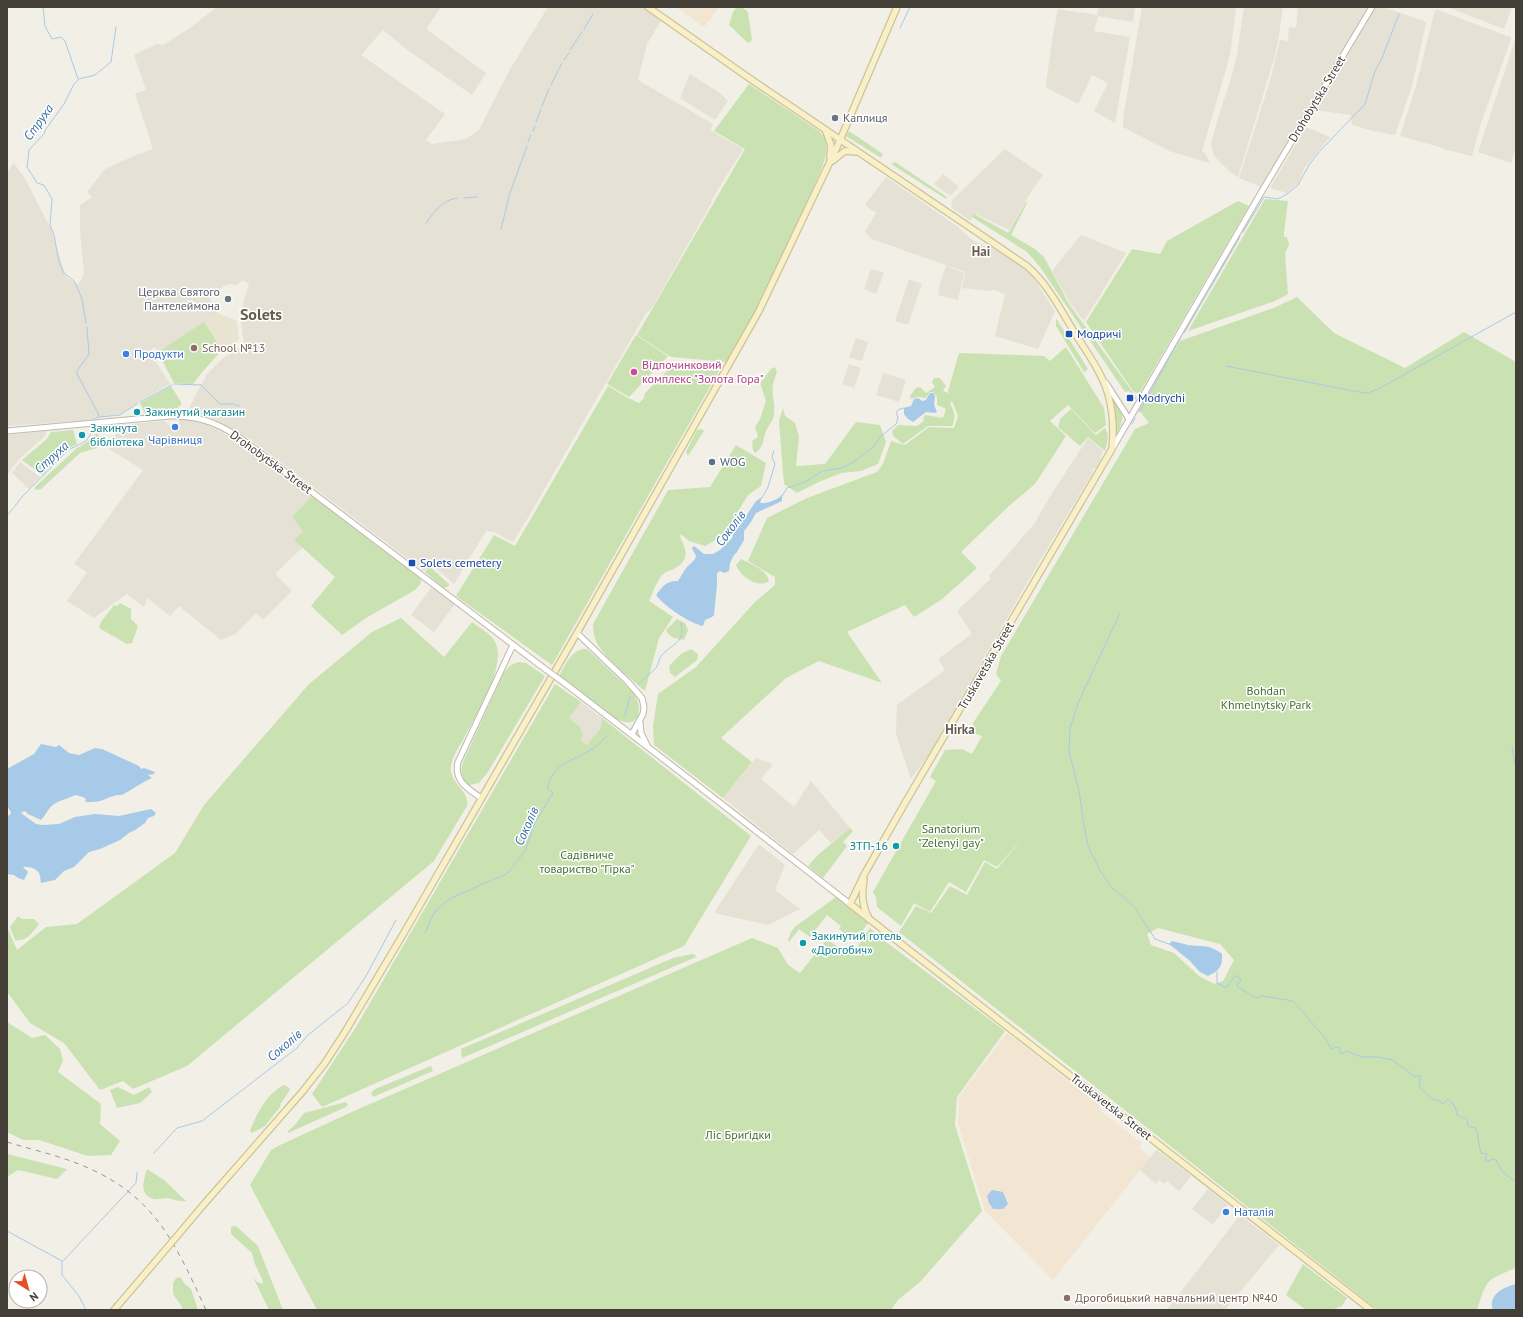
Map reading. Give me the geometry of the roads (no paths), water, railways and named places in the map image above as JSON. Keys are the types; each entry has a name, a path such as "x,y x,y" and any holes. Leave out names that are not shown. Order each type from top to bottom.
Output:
{"main road":[{"path":"648,7 840,141 1018,259 1036,275 1059,307 1103,379 1110,402 1116,438"},
{"path":"114,1310 303,1091 334,1049 401,938 480,798 666,477 773,284 840,141 897,7"},
{"path":"824,130 830,141 831,149 828,166"},
{"path":"828,166 842,153 848,150 858,152"},
{"name":"Truskavetska Street","path":"1116,438 1112,449 865,873 850,904 871,922 1371,1310"},
{"path":"865,873 862,893 864,908 871,922"}],"street":[{"name":"Drohobytska Street","path":"1116,438 1129,419 1262,191 1372,7"},
{"path":"1103,379 1129,419"},
{"name":"Drohobytska Street","path":"7,431 182,416 196,417 219,426 240,438 266,457 563,682"},
{"path":"577,632 628,682 642,698 644,707 640,722 632,734"},
{"path":"480,798 468,789 459,779 456,770 458,762 513,645"},
{"name":"Truskavetska Street","path":"563,682 850,904"},
{"path":"640,722 641,733 650,749"}],"water":[{"path":"930,393 933,393 935,396 934,405 937,412 926,412 913,422 908,419 904,414 904,408 911,406 914,399 918,398 922,401 926,400"},
{"path":"782,495 782,501 756,513 744,531 744,540 730,563 729,571 724,573 720,571 717,573 714,615 705,620 703,626 677,614 656,595 667,583 678,581 686,568 695,559 696,556 692,548 694,546 704,554 713,554 720,550 732,538 735,528 746,516 756,501 762,497 760,503 769,502"},
{"path":"41,744 56,747 59,745 69,753 79,755 95,748 102,749 139,766 141,769 144,768 155,772 154,774 148,775 152,778 122,795 112,796 94,802 86,802 86,799 83,797 75,795 59,801 50,807 41,820 25,811 21,813 36,824 59,824 75,817 95,814 119,816 151,809 156,813 154,816 148,818 145,823 120,840 89,852 74,867 64,871 55,880 41,883 38,872 28,867 23,867 28,872 24,880 14,875 7,874 7,816 10,815 11,812 7,806 7,769 34,754"},
{"path":"1172,941 1188,945 1206,946 1218,951 1222,954 1220,968 1208,976 1200,972 1189,960 1169,944"},
{"path":"992,1190 1003,1192 1008,1204 1003,1209 993,1209 989,1203 987,1196"},
{"path":"1516,1284 1516,1310 1493,1310 1492,1300 1494,1296 1506,1287"}],"waterway":[{"name":"Струха","path":"43,7 45,26 52,39 61,37 65,41 78,79"},
{"path":"900,28 910,7"},
{"path":"584,29 593,14"},
{"path":"1243,232 1264,197 1278,199 1298,185 1309,165 1318,153 1365,104 1375,71 1382,58 1399,14"},
{"path":"79,79 95,75 111,62 116,27"},
{"path":"570,50 582,32"},
{"path":"564,60 569,53"},
{"path":"559,69 562,63"},
{"path":"551,85 558,71"},
{"name":"Струха","path":"78,80 74,84 64,104 44,134 29,150 27,167 37,183 44,185 52,199 50,225 54,235 59,262 63,272 74,281 76,285 82,299 86,323"},
{"path":"542,106 549,89"},
{"path":"536,122 541,109"},
{"path":"533,131 535,126"},
{"path":"528,142 531,135"},
{"path":"501,229 510,193 527,146"},
{"path":"464,198 477,197"},
{"path":"426,223 443,204 451,199 457,198"},
{"path":"1184,333 1240,237"},
{"path":"1226,366 1368,393 1380,388 1516,312"},
{"name":"Струха","path":"87,327 89,354 77,371 77,374 98,413 99,417 91,421"},
{"path":"1139,412 1181,337"},
{"path":"174,384 201,385 220,404 234,404 239,406"},
{"path":"140,402 172,385"},
{"path":"99,417 120,415 138,403"},
{"name":"Соколів","path":"782,496 787,488 805,482 823,471 842,468 854,462 874,446 880,437 896,424 898,418 896,412 904,408"},
{"path":"1132,424 1135,418"},
{"name":"Струха","path":"7,516 20,499 68,450 86,441 92,432 92,426"},
{"path":"762,498 768,487 775,464 772,457 774,451"},
{"path":"1120,613 1078,703 1070,728 1069,751 1079,791 1088,846 1101,872 1113,889 1134,906 1155,939 1169,944"},
{"name":"Соколів","path":"639,684 656,668 660,657 678,642 682,630 681,623"},
{"name":"Соколів","path":"625,716 630,696"},
{"name":"Соколів","path":"425,933 433,915 438,908 451,898 508,873 525,851 535,822 553,793 547,788 554,773 563,764 594,748 608,735"},
{"path":"1512,747 1516,769"},
{"name":"Соколів","path":"154,1153 177,1128 202,1121 297,1048 308,1035 348,1003 366,976 396,920"},
{"path":"1217,972 1217,983 1226,988 1235,976 1238,976 1241,980 1237,984 1238,987 1256,998 1263,996 1293,1001 1326,1039 1331,1049 1336,1047 1340,1048 1340,1052 1343,1054 1346,1051 1362,1057 1378,1057 1393,1060 1414,1076 1421,1076 1419,1087 1430,1098 1440,1101 1443,1104 1448,1099 1452,1102 1457,1115 1467,1119 1468,1126 1475,1128 1477,1131 1481,1153 1487,1154 1485,1160 1486,1162 1493,1159 1496,1160 1502,1171 1516,1184"},
{"name":"Соколів","path":"63,1261 136,1183 137,1172"},
{"name":"Соколів","path":"7,1231 62,1261 62,1275 79,1296 86,1310"}],"railway":[{"path":"7,1142 57,1156 86,1167 110,1179 130,1193 147,1208 161,1225 184,1264 206,1310"}],"place":[{"name":"Каплиця","path":"835,118"},
{"name":"Церква Святого Пантелеймона","path":"228,299"},
{"name":"Модричі","path":"1069,334"},
{"name":"School №13","path":"194,348"},
{"name":"Продукти","path":"126,354"},
{"name":"Відпочинковий комплекс \"Золота Гора\"","path":"634,372"},
{"name":"Modrychi","path":"1130,398"},
{"name":"Закинутий магазин","path":"137,412"},
{"name":"Чарівниця","path":"175,427"},
{"name":"Закинута бібліотека","path":"82,435"},
{"name":"WOG","path":"712,462"},
{"name":"Solets cemetery","path":"412,563"},
{"name":"ЗТП-16","path":"896,846"},
{"name":"Закинутий готель «Дрогобич»","path":"803,943"},
{"name":"Наталія","path":"1226,1212"},
{"name":"Дрогобицький навчальний центр №40","path":"1067,1298"}],"district":[{"name":"Hai","path":"981,251"},
{"name":"Solets","path":"261,314"},
{"name":"Hirka","path":"960,729"}],"park label":[{"name":"Bohdan Khmelnytsky Park","path":"1266,698"},
{"name":"Sanatorium \"Zelenyi gay\"","path":"951,836"},
{"name":"Садівниче товариство \"Гірка\"","path":"587,862"},
{"name":"Ліс Бриґідки","path":"738,1135"}]}
